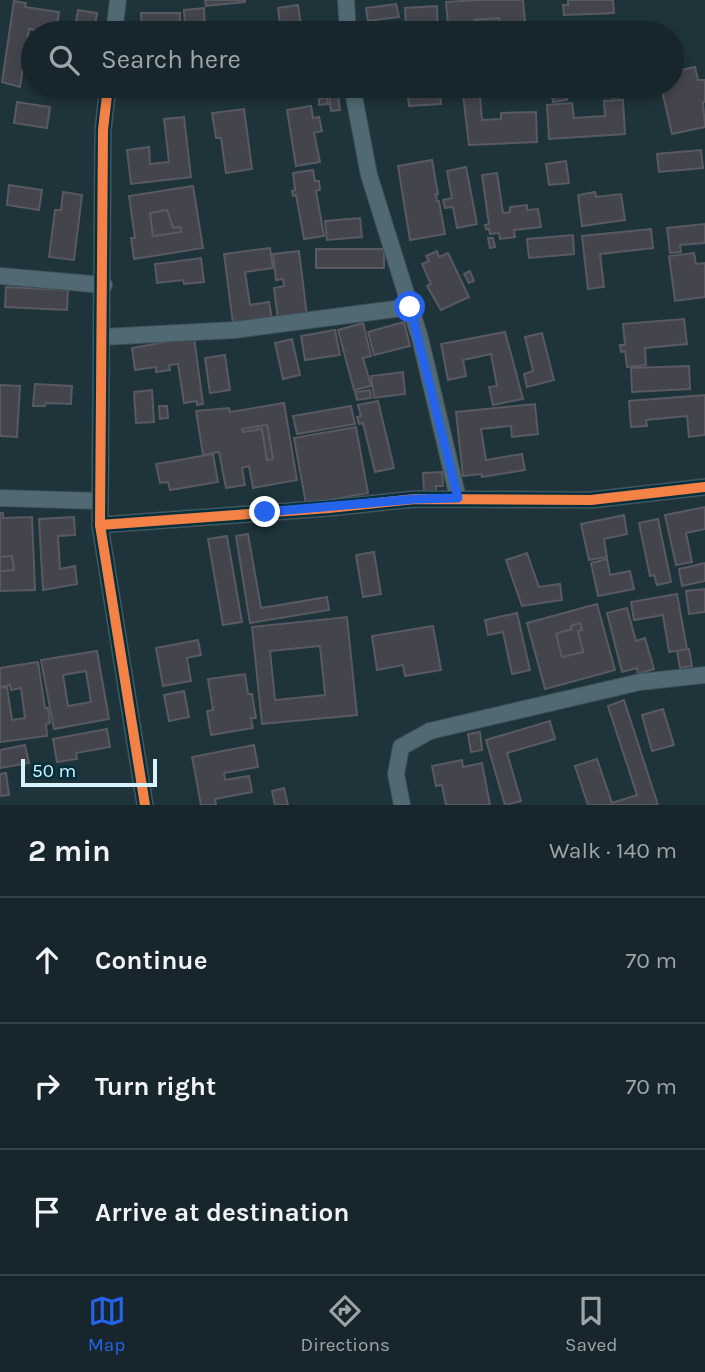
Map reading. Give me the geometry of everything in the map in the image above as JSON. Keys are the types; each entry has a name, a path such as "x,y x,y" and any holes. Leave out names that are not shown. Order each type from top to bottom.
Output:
{"street":[{"path":"115,21 118,0"},
{"path":"346,0 347,21"},
{"path":"107,98 103,130 104,285 100,525 145,805"},
{"path":"354,98 369,175 410,307 458,498"},
{"path":"0,276 104,285"},
{"path":"102,337 234,330 410,307"},
{"path":"100,525 415,499 591,500 705,487"},
{"path":"0,498 99,501"},
{"path":"402,805 396,774 401,747 430,731 640,682 705,675"}],"building":[{"path":"205,0 245,0 245,2 206,6"},
{"path":"523,0 525,21 499,21 499,18 448,21 446,2"},
{"path":"568,0 613,0 614,13 564,15 563,5 568,5"},
{"path":"14,1 26,3 25,7 59,12 58,21 21,21 20,87 2,82"},
{"path":"396,4 399,17 368,21 366,8"},
{"path":"298,5 300,21 280,21 278,8"},
{"path":"437,6 438,21 406,21 405,8"},
{"path":"204,8 205,21 185,21 184,10"},
{"path":"78,10 97,13 96,21 76,21"},
{"path":"141,13 180,13 180,21 141,21"},
{"path":"499,18 499,21 475,21"},
{"path":"695,67 698,80 705,80 705,127 672,134 664,98 684,98 684,69"},
{"path":"327,98 328,104 319,105 319,99"},
{"path":"329,98 338,98 340,110 331,111"},
{"path":"408,98 440,98 441,104 409,106"},
{"path":"463,98 480,98 482,120 501,119 501,113 536,112 537,142 469,145"},
{"path":"552,98 567,100 553,102"},
{"path":"623,100 625,134 549,139 547,105 572,103 574,118 605,116 604,101"},
{"path":"17,102 50,107 47,128 14,123"},
{"path":"311,106 313,118 319,117 322,131 314,133 320,162 296,166 287,110"},
{"path":"244,109 252,169 226,173 221,138 216,138 212,113"},
{"path":"184,117 191,177 131,184 127,150 149,147 150,164 169,162 164,119"},
{"path":"701,150 703,168 659,172 657,154"},
{"path":"432,160 437,201 445,234 410,240 398,166"},
{"path":"566,161 569,183 549,185 546,164"},
{"path":"466,167 477,224 457,228 453,207 445,208 443,200 452,198 447,171"},
{"path":"313,170 315,181 319,181 320,190 316,191 324,236 304,239 296,195 293,196 292,191 295,190 293,173"},
{"path":"497,173 503,213 510,212 510,207 527,205 527,210 538,209 541,227 514,230 515,237 500,239 499,233 490,234 485,225 489,224 482,175"},
{"path":"9,185 42,190 39,210 7,205"},
{"path":"193,186 203,248 134,259 131,238 135,238 129,196","holes":["167,210 173,228 180,227 181,232 153,236 150,213"]},
{"path":"63,192 82,195 74,260 49,257 55,210 61,210"},
{"path":"595,192 596,197 621,194 625,220 582,226 578,195"},
{"path":"167,210 173,228 180,227 181,232 153,236 150,213"},
{"path":"360,218 362,237 327,240 325,221"},
{"path":"705,224 705,243 680,245 681,252 670,253 667,228"},
{"path":"651,229 653,248 600,254 604,287 588,289 582,236"},
{"path":"573,235 574,254 529,258 527,239"},
{"path":"488,238 493,238 495,247 490,248"},
{"path":"270,248 273,268 245,272 250,305 269,302 272,319 233,324 224,254"},
{"path":"316,249 384,249 384,268 316,268"},
{"path":"299,251 307,316 278,320 274,288 284,286 283,279 276,280 273,254"},
{"path":"437,251 439,257 448,253 469,297 441,310 427,286 431,284 422,264 429,261 426,256"},
{"path":"694,253 696,264 705,263 705,297 675,301 669,256"},
{"path":"201,258 204,282 184,284 183,280 157,283 155,264"},
{"path":"470,271 474,281 469,283 464,274"},
{"path":"6,287 68,290 67,310 5,307"},
{"path":"684,319 687,344 645,348 646,365 627,367 625,351 621,352 620,345 625,345 623,324"},
{"path":"404,322 410,346 374,355 368,332"},
{"path":"363,323 371,356 363,358 371,386 354,390 338,330"},
{"path":"335,330 340,355 305,360 301,336"},
{"path":"505,332 523,399 493,405 489,387 497,386 491,354 463,360 466,376 448,380 441,344"},
{"path":"542,333 554,380 527,387 524,374 533,371 525,337"},
{"path":"194,337 203,404 197,405 197,401 184,403 178,364 169,365 170,370 156,372 156,367 135,370 132,348"},
{"path":"292,339 300,375 283,379 275,343"},
{"path":"225,355 230,390 210,393 205,358"},
{"path":"689,366 690,389 632,392 631,368"},
{"path":"403,372 405,394 374,398 371,376"},
{"path":"35,384 72,386 71,404 46,403 45,406 33,406"},
{"path":"0,385 20,386 17,437 0,436"},
{"path":"152,390 154,422 136,423 134,392"},
{"path":"370,390 371,398 357,400 355,392"},
{"path":"705,395 705,435 689,437 687,416 646,420 647,426 631,427 629,401"},
{"path":"378,401 394,468 375,472 363,423 359,424 357,417 361,416 358,405"},
{"path":"284,403 297,480 253,488 249,466 242,468 245,485 226,488 219,452 203,455 196,411 229,408 230,412","holes":["267,425 273,459 267,460 262,429 243,432 242,429"]},
{"path":"535,404 538,434 512,437 511,426 481,429 486,460 522,454 525,470 482,477 481,474 463,476 456,412"},
{"path":"159,406 167,406 168,418 160,419"},
{"path":"351,406 355,424 297,434 293,416"},
{"path":"267,425 273,459 267,460 262,429 243,432 242,429"},
{"path":"356,427 368,493 306,504 294,438"},
{"path":"213,454 218,482 170,490 168,482 160,483 156,464"},
{"path":"442,472 443,486 436,486 436,491 424,491 423,473"},
{"path":"705,507 705,529 686,533 692,562 676,565 665,515"},
{"path":"0,513 3,513 3,518 32,517 35,590 0,591 0,571 14,570 12,556 0,557"},
{"path":"624,515 627,534 604,539 607,557 589,560 581,524"},
{"path":"74,517 75,535 58,536 60,569 75,566 77,584 43,590 39,519"},
{"path":"658,519 671,582 657,585 654,575 650,576 639,523"},
{"path":"248,534 261,608 327,597 329,610 250,623 236,536"},
{"path":"227,536 242,622 223,625 208,539"},
{"path":"374,552 381,594 363,597 356,555"},
{"path":"527,553 539,587 560,584 562,600 522,606 506,560"},
{"path":"12,556 14,570 0,571 0,557"},
{"path":"607,559 610,575 630,571 634,589 598,596 591,563"},
{"path":"705,563 705,581 682,586 679,569"},
{"path":"705,589 705,612 689,614 686,591"},
{"path":"677,594 687,649 669,652 663,615 634,620 631,602"},
{"path":"597,604 615,670 545,689 527,623","holes":["580,623 582,630 578,631 583,652 562,657 556,634 572,629 571,626"]},
{"path":"627,608 636,641 645,638 654,669 638,674 637,668 622,672 607,613"},
{"path":"517,613 530,670 512,674 503,632 488,635 485,620"},
{"path":"347,617 357,715 262,724 252,627","holes":["320,646 325,695 275,700 270,651"]},
{"path":"580,623 582,630 578,631 583,652 562,657 556,634 572,629 571,626"},
{"path":"433,626 441,670 405,676 403,665 377,670 372,636"},
{"path":"198,640 201,655 187,658 191,681 163,686 156,648"},
{"path":"689,649 692,666 680,668 677,651"},
{"path":"97,651 109,719 54,729 41,660","holes":["86,671 91,702 68,706 63,675"]},
{"path":"38,662 50,723 46,724 47,736 0,742 0,688 7,687 12,720 25,718 21,688 11,690 10,685 0,687 0,668"},
{"path":"245,674 256,718 251,718 253,728 211,735 207,711 213,710 208,679"},
{"path":"184,691 189,717 169,721 164,695"},
{"path":"624,700 658,805 588,805 575,766 597,759 612,803 637,795 608,706"},
{"path":"663,709 674,745 652,751 642,715"},
{"path":"550,721 555,739 507,753 521,801 505,805 486,740"},
{"path":"107,729 110,747 76,753 77,759 57,762 53,739"},
{"path":"480,732 482,750 471,752 468,734"},
{"path":"25,745 29,763 0,768 0,750"},
{"path":"254,745 258,767 224,773 225,780 249,776 252,792 215,799 216,805 201,805 192,757"},
{"path":"462,760 463,767 482,763 490,805 446,805 442,785 436,786 432,766"},
{"path":"6,773 9,795 0,796 0,774"},
{"path":"284,788 288,805 275,805 272,791"}],"cycle path":[{"path":"107,98 103,130 100,525 145,805"},
{"path":"100,525 415,499 591,500 705,487"}],"route":[{"path":"265,512 415,499 458,498 420,338 410,307"}]}
